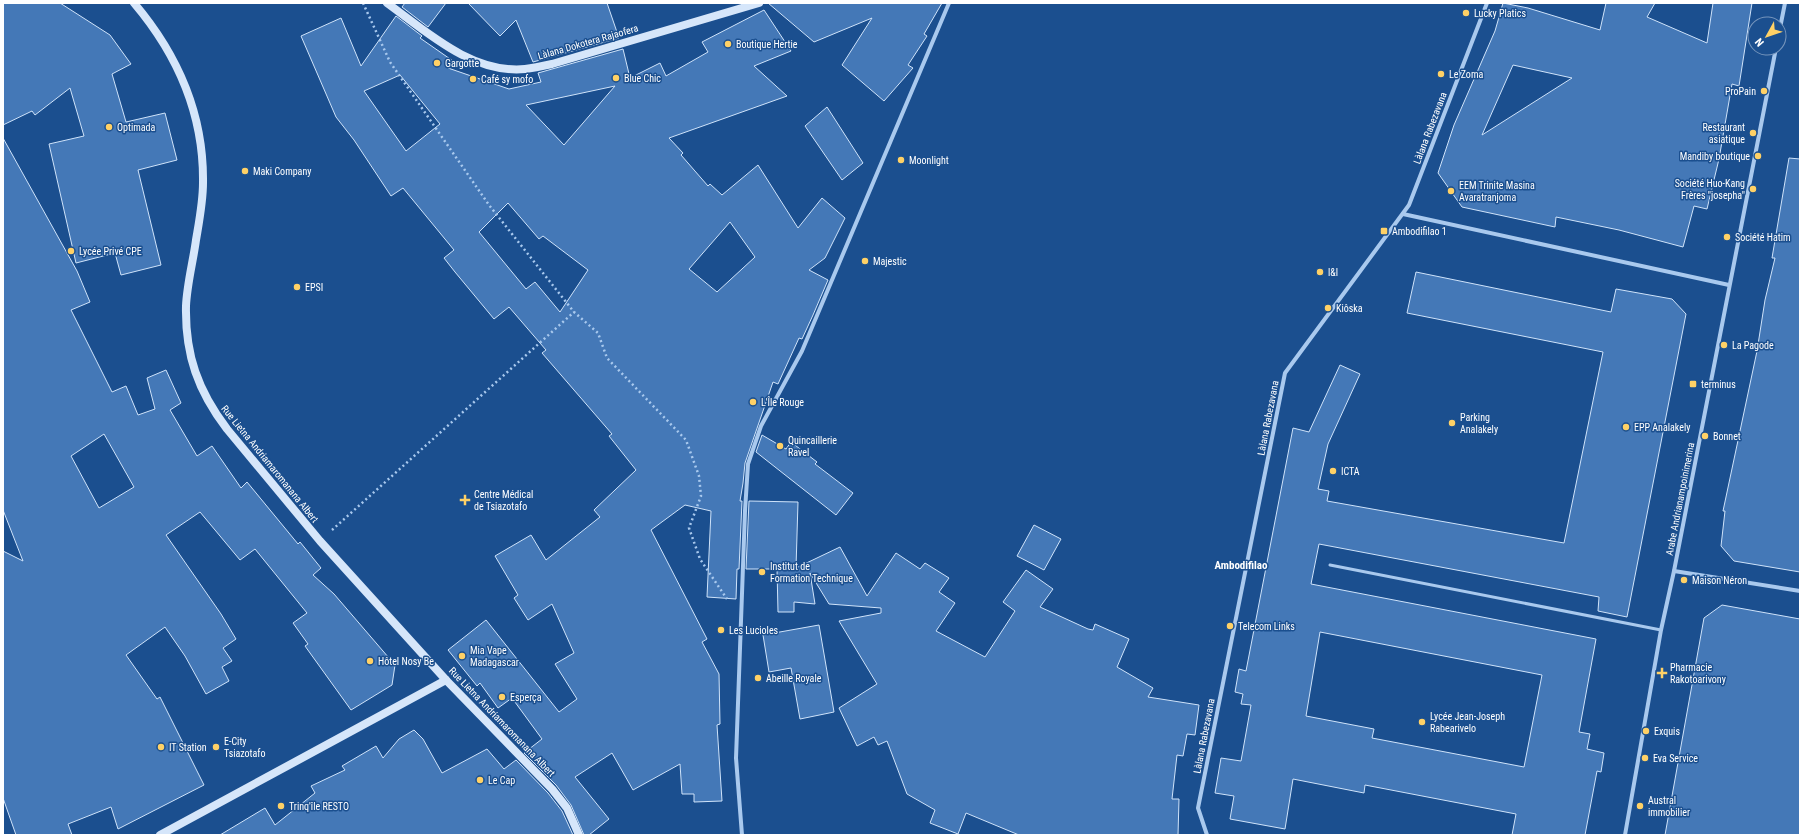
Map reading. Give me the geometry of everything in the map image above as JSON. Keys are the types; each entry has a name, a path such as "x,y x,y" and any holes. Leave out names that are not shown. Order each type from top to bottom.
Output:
{"street":[{"name":"Rue Lietna Andriamaromanana Albert","path":"134,3 169,51 185,83 196,119 203,183 186,305 186,337 192,366 200,386 214,411 320,540 446,680 552,789 567,808 579,835"},
{"name":"Làlana Dokotera Rajaofera","path":"387,3 439,41 463,55 484,64 503,68 524,69 552,64 759,3"},
{"path":"742,835 736,758 740,609 748,464 761,426 802,351 949,3"},
{"name":"Làlana Rabezavana","path":"1207,835 1198,808 1285,373 1409,205 1487,3"},
{"path":"1782,16 1785,3"},
{"name":"Arabe Andrianampoinimerina","path":"1625,835 1661,630 1674,571 1774,56"},
{"path":"1403,214 1729,285"},
{"path":"1674,571 1800,591"},
{"path":"160,835 446,680"}],"lane":[{"path":"1330,565 1661,630"}],"path":[{"path":"363,3 395,68 489,205 574,312 598,333 607,358 686,440 699,476 701,496 689,528 700,559 728,602 740,609"},
{"path":"320,540 574,312"}],"building":[{"path":"3,3 60,3 110,35 131,64 112,74 126,122 165,113 177,160 138,170 161,265 121,275 115,253 76,263 49,144 84,136 70,88 35,115 32,111 3,125"},
{"path":"405,3 446,3 428,27 402,7"},
{"path":"468,3 607,3 619,38 533,62 516,20 500,36"},
{"path":"768,3 942,3 924,34 927,36 908,65 913,68 884,101 842,65 872,18 814,42"},
{"path":"1503,3 1528,8 1600,30 1606,3 1655,3 1647,17 1707,43 1713,3 1752,3 1750,16 1747,16 1747,35 1739,86 1732,84 1719,159 1707,209 1694,206 1683,247 1619,230 1556,217 1555,227 1462,207 1438,173 1454,125 1495,31","holes":["1513,65 1572,78 1482,135"]},
{"path":"764,10 791,51 754,66 787,96 669,138 683,153 681,155 708,186 710,184 722,195 758,165 798,228 822,198 845,218 825,258 809,270 828,280 802,339 799,338 778,384 773,382 745,463 740,501 742,501 736,599 707,597 711,511 685,505 651,530 707,639 702,642 719,674 720,724 717,725 722,801 694,802 694,794 682,794 680,764 633,790 612,753 575,777 609,819 589,835 584,835 571,805 556,785 524,753 542,739 512,698 498,708 480,683 477,686 448,650 486,620 559,712 577,699 555,664 574,653 552,604 528,620 514,598 518,595 495,556 531,535 546,560 600,517 594,510 636,470 609,436 612,434 542,353 546,350 509,307 494,319 455,272 444,258 454,250 403,188 391,196 354,140 336,117 301,36 341,18 361,66 396,16 422,36 420,38 453,61 448,68 509,89 541,82 538,73 623,49 630,78 660,63 666,76 708,52 702,42","holes":["400,75 440,124 406,151 364,91","615,86 564,145 526,105","508,203 539,239 543,236 588,270 560,312 535,282 526,289 479,232","730,222 755,257 717,292 689,269"]},
{"path":"827,107 863,163 842,180 805,126"},
{"path":"3,138 77,271 90,302 71,310 112,392 126,386 138,415 155,409 147,378 166,370 181,403 170,410 197,456 212,446 241,488 247,482 298,544 300,542 321,568 313,575 334,594 395,665 392,685 351,710 305,646 308,644 293,623 307,613 255,549 240,560 200,512 166,535 221,614 236,639 223,648 232,661 222,667 229,681 206,694 185,656 165,627 126,655 157,699 160,697 204,785 118,829 111,807 68,824 72,835 16,835 3,798 3,551 23,561 3,510","holes":["104,434 134,487 99,508 71,456"]},
{"path":"1789,158 1800,159 1800,572 1734,561 1721,546 1725,511 1723,511 1757,351 1765,300 1775,258 1772,258"},
{"path":"1416,272 1611,312 1616,289 1672,299 1686,314 1627,617 1598,611 1599,597 1319,544 1311,584 1596,639 1579,732 1590,734 1587,749 1604,753 1601,772 1597,771 1585,835 1512,835 1516,814 1365,785 1364,793 1293,779 1285,829 1230,819 1234,796 1215,793 1221,758 1241,761 1251,705 1241,704 1243,694 1235,692 1239,669 1246,671 1293,428 1309,432 1340,365 1360,374 1328,444 1318,489 1329,491 1327,501 1564,543 1603,352 1407,313","holes":["1320,632 1542,675 1524,767 1372,738 1374,729 1306,716"]},
{"path":"762,435 786,449 791,442 817,462 815,464 853,493 836,515 756,452"},
{"path":"749,501 798,502 796,568 840,547 867,596 896,553 920,569 925,563 949,578 939,592 955,603 936,631 985,657 1015,611 1003,602 1026,570 1053,589 1040,607 1088,629 1093,630 1095,624 1129,639 1117,667 1153,688 1148,697 1199,705 1195,735 1187,734 1183,756 1177,755 1172,799 1179,799 1178,835 1019,835 966,813 958,834 930,823 935,810 907,794 887,741 878,745 874,737 857,746 839,708 877,684 839,621 881,613 881,608 829,604 810,573 815,604 794,602 794,612 778,612 777,569 746,569"},
{"path":"1034,525 1061,539 1044,570 1017,556"},
{"path":"1722,605 1800,619 1800,835 1665,835 1704,618"},
{"path":"819,625 834,712 800,719 791,668 769,672 763,635"},
{"path":"414,730 423,739 442,773 487,749 504,769 516,760 548,793 562,811 573,835 220,835 265,808 275,825 315,793 311,786 345,770 342,766 376,746 383,758 399,739"}],"place":[{"name":"Lucky Platics","path":"1466,13"},
{"name":"Boutique Hertie","path":"728,44"},
{"name":"Gargotte","path":"437,63"},
{"name":"Le Zoma","path":"1441,74"},
{"name":"Blue Chic","path":"616,78"},
{"name":"Café sy mofo","path":"473,79"},
{"name":"ProPain","path":"1764,91"},
{"name":"Optimada","path":"109,127"},
{"name":"Restaurant asiatique","path":"1753,133"},
{"name":"Mandiby boutique","path":"1758,156"},
{"name":"Moonlight","path":"901,160"},
{"name":"Maki Company","path":"245,171"},
{"name":"Société Huo-Kang Frères \"josepha\"","path":"1753,189"},
{"name":"EEM Trinite Masina Avaratranjoma","path":"1451,191"},
{"name":"Ambodifilao 1","path":"1384,231"},
{"name":"Société Hatim","path":"1727,237"},
{"name":"Lycée Privé CPE","path":"71,251"},
{"name":"Majestic","path":"865,261"},
{"name":"l&l","path":"1320,272"},
{"name":"EPSI","path":"297,287"},
{"name":"Kiôska","path":"1328,308"},
{"name":"La Pagode","path":"1724,345"},
{"name":"terminus","path":"1693,384"},
{"name":"L'Île Rouge","path":"753,402"},
{"name":"Parking Analakely","path":"1452,423"},
{"name":"EPP Analakely","path":"1626,427"},
{"name":"Bonnet","path":"1705,436"},
{"name":"Quincaillerie Ravel","path":"780,446"},
{"name":"ICTA","path":"1333,471"},
{"name":"Centre Médical de Tsiazotafo","path":"465,500"},
{"name":"Institut de Formation Technique","path":"762,572"},
{"name":"Maison Néron","path":"1684,580"},
{"name":"Telecom Links","path":"1230,626"},
{"name":"Les Lucioles","path":"721,630"},
{"name":"Mia Vape Madagascar","path":"462,656"},
{"name":"Hôtel Nosy Be","path":"370,661"},
{"name":"Pharmacie Rakotoarivony","path":"1662,673"},
{"name":"Abeille Royale","path":"758,678"},
{"name":"Esperça","path":"502,697"},
{"name":"Lycée Jean-Joseph Rabearivelo","path":"1422,722"},
{"name":"Exquis","path":"1646,731"},
{"name":"IT Station","path":"161,747"},
{"name":"E-City Tsiazotafo","path":"216,747"},
{"name":"Eva Service","path":"1645,758"},
{"name":"Le Cap","path":"480,780"},
{"name":"Trinq'île RESTO","path":"281,806"},
{"name":"Austral immobilier","path":"1640,806"}],"district":[{"name":"Ambodifilao","path":"1241,565"}]}
